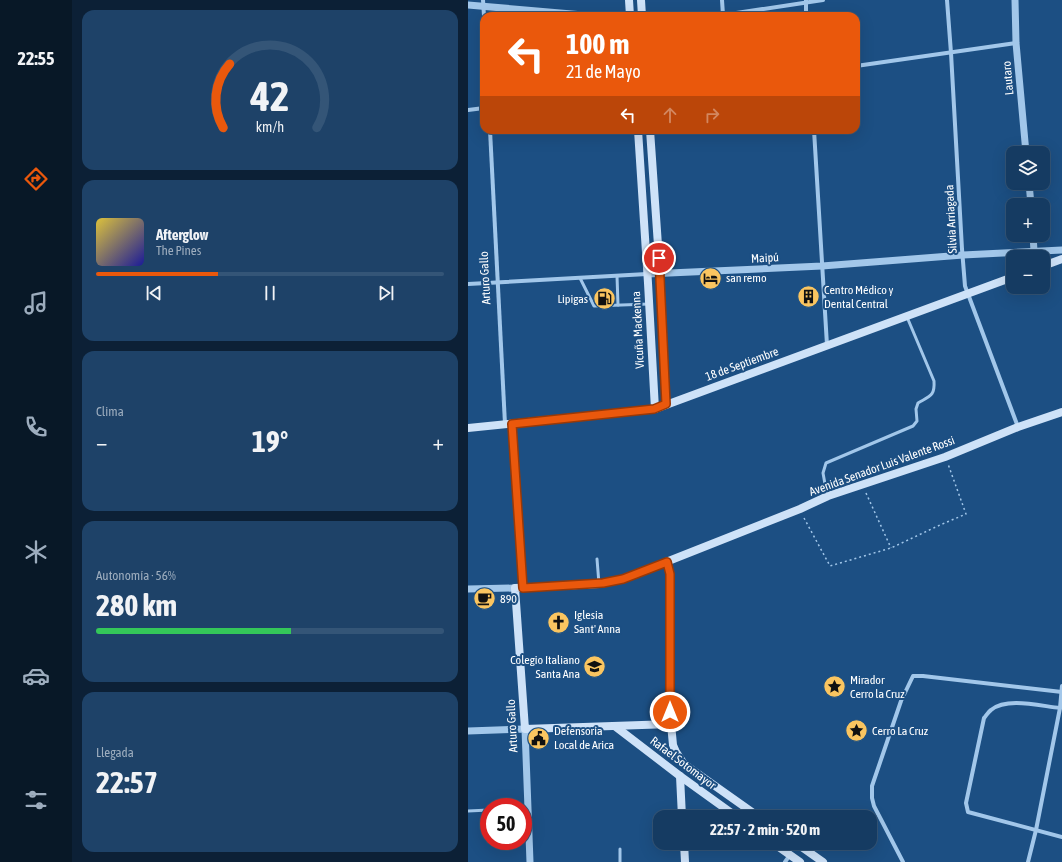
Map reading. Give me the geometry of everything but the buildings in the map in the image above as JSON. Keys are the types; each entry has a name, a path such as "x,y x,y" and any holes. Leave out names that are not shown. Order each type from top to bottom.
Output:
{"main road":[{"path":"630,0 630,12"},
{"path":"641,0 642,12"},
{"name":"Vicuña Mackenna","path":"638,134 654,409"},
{"name":"Vicuña Mackenna","path":"650,134 660,274 666,404"},
{"path":"1050,263 1062,258"},
{"name":"18 de Septiembre","path":"468,428 654,409 1006,280"},
{"name":"Avenida Senador Luis Valente Rossi","path":"519,588 598,584 623,579 800,510 828,496 945,457 1018,427 1062,412"},
{"name":"Arturo Gallo","path":"508,424 519,588 525,729"},
{"path":"667,562 670,574 671,724"},
{"name":"Rafael Sotomayor","path":"525,729 671,724 672,738 676,752 684,764 749,810"},
{"name":"Rafael Sotomayor","path":"616,727 727,810"},
{"path":"682,810 680,776 688,771 696,773"},
{"path":"684,850 685,862"},
{"path":"783,850 800,862"},
{"path":"806,850 823,862"}],"street":[{"path":"722,0 723,12"},
{"path":"741,12 806,1 823,0"},
{"name":"Silvia Arriagada","path":"947,0 965,286 1018,427"},
{"name":"Lautaro","path":"1015,0 1016,43 1025,146"},
{"path":"806,1 806,12"},
{"path":"468,5 483,3 561,12"},
{"path":"860,65 1016,43"},
{"path":"468,110 480,108"},
{"name":"Arturo Gallo","path":"490,134 498,283 508,424"},
{"path":"814,134 827,346"},
{"name":"Maipú","path":"1050,252 1062,250"},
{"name":"Maipú","path":"468,284 822,266 963,254 1006,254"},
{"path":"468,589 519,588"},
{"path":"903,862 874,806 872,786 901,701 913,676 1061,692"},
{"path":"1028,862 1036,830 1060,708 1062,686"},
{"path":"1060,708 1023,704 1007,704 990,710 984,718 966,803 968,812 1062,837"},
{"name":"Arturo Gallo","path":"525,729 526,798"},
{"name":"Rafael Sotomayor","path":"468,731 525,729"},
{"name":"Arturo Gallo","path":"529,850 530,862"},
{"path":"784,862 790,855"}],"lane":[{"path":"617,276 618,306"},
{"path":"580,278 594,306 649,304"},
{"path":"828,496 823,473 826,463 913,426 917,421 916,409 918,403 931,396 934,390 934,381 907,317"},
{"path":"597,559 598,584"},
{"path":"468,811 480,810"},
{"path":"620,849 620,862"}],"path":[{"path":"800,510 830,566 891,548 966,514 945,457"},
{"path":"863,485 891,548"}],"place":[{"name":"san remo","path":"711,278"},
{"name":"Centro Médico y Dental Central","path":"808,297"},
{"name":"Lipigas","path":"604,299"},
{"name":"890","path":"485,599"},
{"name":"Iglesia Sant' Anna","path":"558,622"},
{"name":"Colegio Italiano Santa Ana","path":"595,667"},
{"name":"Mirador Cerro la Cruz","path":"834,687"},
{"name":"Cerro La Cruz","path":"856,731"},
{"name":"Defensoría Local de Arica","path":"539,738"}],"route":[{"path":"659,258 666,404 654,409 512,424 523,588 598,584 623,579 667,562 670,574 670,712"}]}
